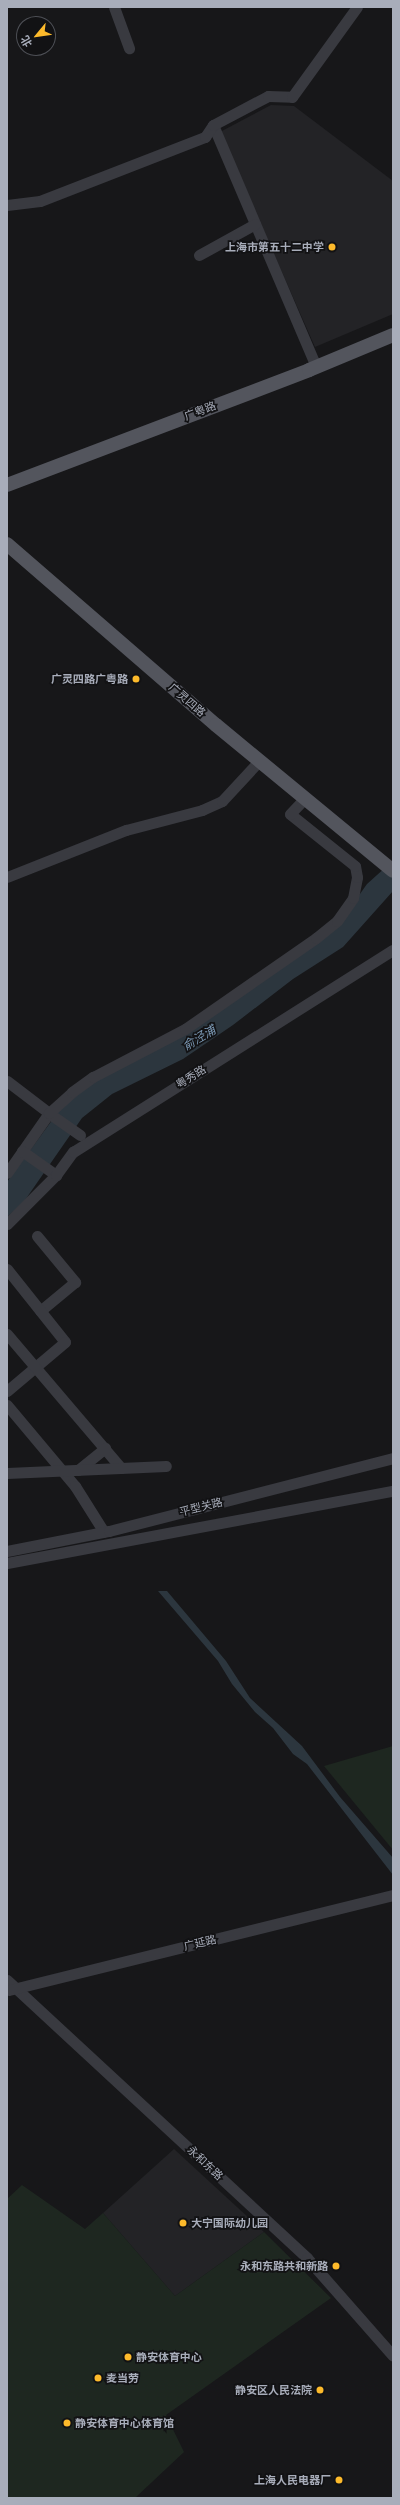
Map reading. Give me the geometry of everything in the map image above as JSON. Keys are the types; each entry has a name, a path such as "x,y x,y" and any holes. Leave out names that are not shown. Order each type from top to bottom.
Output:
{"main road":[{"name":"广粤路","path":"7,485 316,367 393,335"},
{"name":"广灵四路","path":"7,544 259,761 393,871"}],"street":[{"path":"114,7 129,48"},
{"path":"7,205 40,201 206,137 212,125 268,96 292,97 357,7"},
{"path":"212,125 316,367"},
{"path":"199,255 255,224"},
{"path":"7,877 126,830 202,810 222,800 259,761"},
{"path":"7,1173 51,1114 72,1092 93,1077 185,1029 337,920 353,898 357,877 355,866 290,814 305,798"},
{"name":"粤秀路","path":"7,1224 56,1175 73,1152 393,950"},
{"path":"7,1081 80,1135"},
{"path":"22,1151 56,1175"},
{"path":"37,1236 75,1282 40,1311"},
{"path":"7,1269 65,1342 7,1391"},
{"path":"7,1334 121,1468"},
{"path":"7,1405 75,1486 104,1532"},
{"path":"78,1470 105,1448"},
{"name":"平型关路","path":"7,1551 104,1532 393,1458"},
{"path":"7,1474 166,1466"},
{"name":"平型关路","path":"7,1563 393,1490"},
{"name":"广延路","path":"10,1986 391,1896"},
{"name":"永和东路","path":"10,1986 307,2258 393,2356"}],"shaded area":[{"name":"上海市第五十二中学","path":"271,105 294,106 393,181 393,314 315,347 220,132"},
{"path":"393,1746 393,1850 324,1766"},
{"name":"大宁国际幼儿园","path":"174,2149 264,2232 175,2296 103,2213"},
{"name":"静安体育中心","path":"22,2185 85,2229 103,2213 175,2296 264,2232 331,2298 166,2415 184,2452 135,2498 7,2498 7,2199"}],"water":[{"name":"俞泾浦","path":"393,863 393,891 343,947 293,979 233,1025 183,1059 112,1094 82,1118 23,1203 7,1217 7,1182 66,1101 80,1089 129,1064 345,915 367,884 387,866"},
{"path":"158,1591 167,1591 226,1661 250,1698 302,1746 340,1797 393,1858 393,1875 307,1764 293,1754 273,1728 255,1712 232,1684 218,1661"}],"place":[{"name":"上海市第五十二中学","path":"332,247"},
{"name":"广灵四路广粤路","path":"136,679"},
{"name":"大宁国际幼儿园","path":"183,2223"},
{"name":"永和东路共和新路","path":"336,2266"},
{"name":"静安体育中心","path":"128,2357"},
{"name":"麦当劳","path":"98,2378"},
{"name":"静安区人民法院","path":"320,2390"},
{"name":"静安体育中心体育馆","path":"67,2423"},
{"name":"上海人民电器厂","path":"339,2480"}]}
